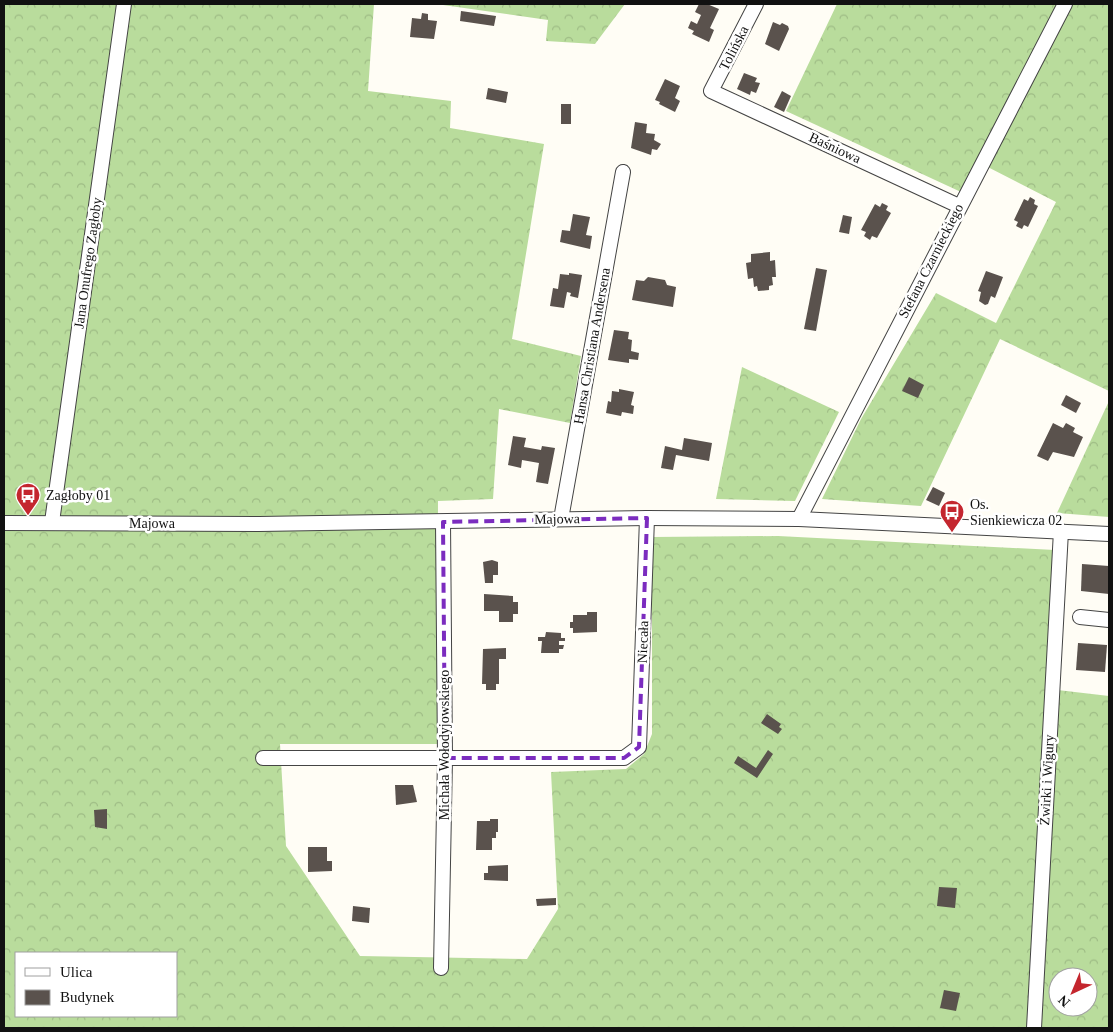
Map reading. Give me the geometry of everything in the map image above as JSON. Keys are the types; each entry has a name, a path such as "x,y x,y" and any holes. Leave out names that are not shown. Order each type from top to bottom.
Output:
{"street":[{"name":"Jana Onufrego Zagłoby","path":"52,522 124,4"},
{"name":"Tolińska","path":"711,91 756,4"},
{"name":"Stefana Czarnieckiego","path":"799,519 1065,4"},
{"name":"Baśniowa","path":"711,91 960,206"},
{"name":"Hansa Christiana Andersena","path":"561,519 623,172"},
{"name":"Majowa","path":"4,523 269,524 647,518 799,519 1109,534"},
{"name":"Niecała","path":"445,758 624,758 639,747 647,518"},
{"name":"Michała Wołodyjowskiego","path":"441,968 445,758 443,522"},
{"name":"Żwirki i Wigury","path":"1034,1028 1061,531"},
{"path":"1080,617 1109,620"},
{"path":"264,758 445,758"}],"highlighted area":[{"path":"647,518 639,747 624,758 445,758 443,522"}],"green space":[{"path":"4,4 374,4 368,91 451,101 450,128 544,144 512,339 581,356 570,423 499,409 493,499 438,501 437,744 280,744 286,846 360,956 527,959 558,909 551,772 626,769 644,754 652,734 652,537 778,536 1055,550 1049,689 1109,696 1109,1028 4,1028"},
{"path":"436,4 625,4 595,44 546,41 548,20"},
{"path":"837,4 1109,4 1109,391 1000,339 921,506 822,499 861,419 936,293 996,323 1056,202 976,161 961,192 786,111"},
{"path":"742,367 839,412 795,501 716,499"},
{"path":"1109,401 1109,517 1057,513"}],"building":[{"path":"699,4 707,4 719,9 710,28 714,30 709,42 692,34 694,31 688,28 691,21 697,24 701,15 695,12"},
{"path":"461,11 496,16 494,26 460,21"},
{"path":"422,13 428,14 428,20 437,21 434,39 410,37 412,18 421,19"},
{"path":"773,22 780,25 782,23 788,26 789,29 779,51 765,44"},
{"path":"744,73 757,78 755,82 760,83 756,93 751,91 750,95 737,89"},
{"path":"665,79 680,86 675,98 680,101 675,112 655,100"},
{"path":"488,88 508,92 506,103 486,99"},
{"path":"782,91 791,96 784,112 774,107"},
{"path":"561,104 571,104 571,124 561,124"},
{"path":"635,122 647,124 646,133 655,134 654,140 661,144 657,150 652,149 651,155 631,148"},
{"path":"1030,197 1035,200 1034,204 1038,206 1028,227 1024,225 1022,229 1016,226 1018,222 1014,220 1024,199 1028,201"},
{"path":"882,203 888,206 886,210 891,213 877,238 872,236 870,240 864,236 866,232 861,230 875,204 880,207"},
{"path":"573,214 590,217 586,235 592,236 590,249 560,242 562,230 570,231"},
{"path":"843,215 852,217 849,234 839,232"},
{"path":"770,252 770,261 775,260 776,277 772,277 773,285 769,286 769,290 758,291 757,286 754,287 753,278 748,279 746,263 751,262 751,254"},
{"path":"816,268 827,270 816,331 804,329"},
{"path":"986,271 1003,277 995,298 991,296 988,304 985,305 979,301 981,292 978,291"},
{"path":"569,273 582,275 578,298 570,296 571,293 567,292 564,308 550,306 553,288 558,289 560,274 569,275"},
{"path":"648,277 665,280 667,285 676,287 673,307 632,300 636,280 644,281"},
{"path":"614,330 629,332 628,339 632,340 631,351 639,353 638,360 629,359 629,363 608,360"},
{"path":"909,377 924,385 918,398 902,391"},
{"path":"619,389 634,392 631,405 634,406 633,414 622,412 621,416 606,413 608,401 611,402 612,391 619,392"},
{"path":"1066,395 1081,403 1076,413 1061,405"},
{"path":"1053,423 1063,428 1066,423 1075,428 1073,432 1083,437 1074,457 1053,452 1048,461 1037,456"},
{"path":"513,436 526,438 524,447 541,450 542,446 555,448 548,484 536,482 539,463 522,460 521,468 508,465"},
{"path":"684,438 712,443 709,461 676,455 673,470 661,468 665,446 682,450"},
{"path":"933,487 945,493 939,506 926,500"},
{"path":"492,560 498,562 498,575 493,575 493,583 485,583 483,562"},
{"path":"1082,564 1109,566 1109,594 1081,591"},
{"path":"484,594 513,596 513,602 518,602 518,614 513,614 513,622 499,622 499,611 484,611"},
{"path":"587,612 597,612 597,632 573,633 573,628 570,628 570,622 573,622 573,615 587,615"},
{"path":"546,632 561,633 561,638 565,638 565,641 559,641 559,645 564,645 563,649 559,649 559,653 541,653 542,641 538,641 538,637 545,637"},
{"path":"1078,643 1107,645 1105,672 1076,670"},
{"path":"506,648 506,659 499,659 499,684 496,684 496,690 486,690 486,684 482,684 483,649"},
{"path":"767,714 781,724 779,727 782,729 778,734 761,723"},
{"path":"768,750 773,754 757,778 734,763 738,756 756,768"},
{"path":"395,785 413,785 417,802 396,805"},
{"path":"107,809 107,829 95,827 94,810"},
{"path":"490,819 498,819 498,832 496,832 496,838 492,838 492,850 476,850 477,821 490,821"},
{"path":"308,847 327,847 327,861 332,861 332,871 308,872"},
{"path":"508,865 508,881 484,880 484,873 488,873 488,866"},
{"path":"939,887 957,888 955,908 937,906"},
{"path":"556,898 556,905 537,906 536,899"},
{"path":"353,906 370,908 369,923 352,921"},
{"path":"944,990 960,993 956,1011 940,1008"}],"place":[{"name":"Zagłoby 01","path":"28,516"},
{"name":"Os. Sienkiewicza 02","path":"952,533"}]}
